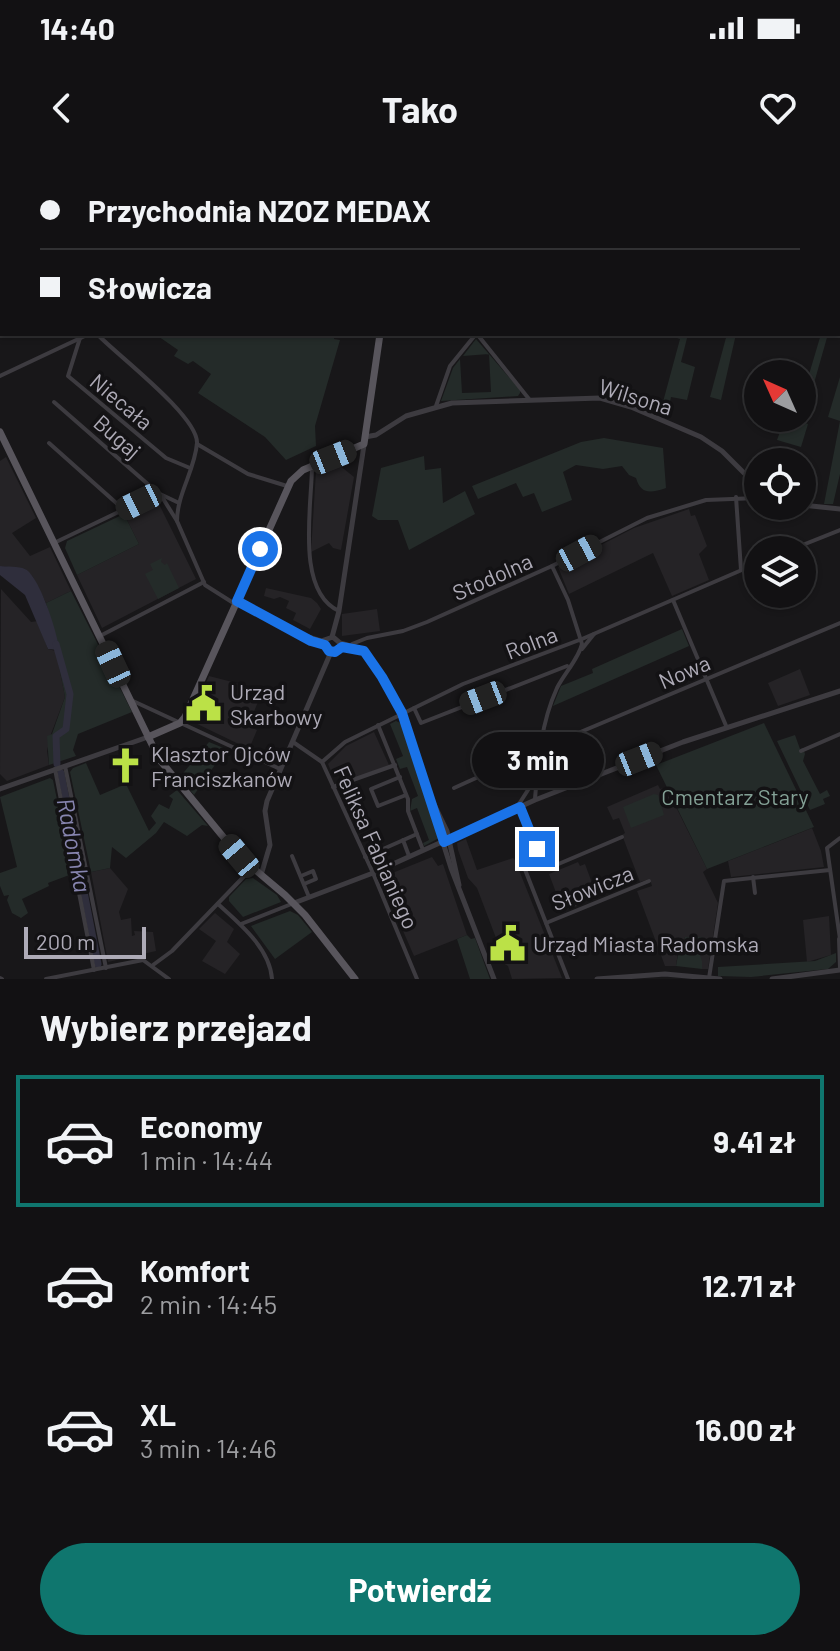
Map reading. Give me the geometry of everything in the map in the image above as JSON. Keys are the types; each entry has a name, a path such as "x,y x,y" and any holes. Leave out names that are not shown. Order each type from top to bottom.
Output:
{"main road":[{"path":"148,737 180,723 185,717 287,486 298,473 364,440 380,336"},
{"path":"0,432 148,737 173,778 239,856 305,915 355,979"}],"street":[{"path":"0,376 84,336"},
{"path":"99,336 143,374 194,428 197,444 179,503 177,521"},
{"path":"436,406 450,366 474,336"},
{"path":"478,336 529,399"},
{"name":"Niecała","path":"80,338 68,376 166,458 190,468"},
{"name":"Wilsona","path":"364,440 406,416 436,406 529,399 600,398 631,407 707,441 744,474"},
{"name":"Bugaj","path":"54,402 159,494 177,521 204,582"},
{"path":"261,875 270,845 266,805 332,644 364,440"},
{"path":"49,443 123,509"},
{"path":"197,444 248,474 287,486"},
{"path":"312,466 308,543 320,596 338,614"},
{"path":"54,543 159,494"},
{"name":"Bugaj","path":"159,494 179,503"},
{"path":"736,497 741,570"},
{"name":"Stodolna","path":"352,644 427,622 552,566 647,518 706,500 744,497"},
{"path":"816,506 840,509"},
{"path":"816,540 840,530"},
{"path":"552,566 582,639 581,650"},
{"name":"Rolna","path":"322,762 345,742 463,684 582,639 744,569"},
{"path":"100,636 204,582 214,592 305,636 364,651"},
{"path":"673,600 727,728"},
{"name":"Nowa","path":"454,788 840,623"},
{"path":"535,800 548,709 569,665 594,634"},
{"path":"364,651 365,643 373,637"},
{"path":"332,644 352,644 364,651 402,713 446,840 451,868 494,979"},
{"path":"414,708 421,723 569,665"},
{"path":"241,924 373,873 535,800 683,742 840,691"},
{"path":"130,699 280,769"},
{"path":"378,725 400,777 408,811 423,851"},
{"path":"801,751 840,734"},
{"path":"0,789 148,737"},
{"name":"Feliksa Fabianiego","path":"291,741 322,762 417,979"},
{"path":"333,787 395,765"},
{"path":"65,766 106,968"},
{"path":"55,769 94,970"},
{"path":"400,777 371,789 378,806 406,795"},
{"path":"537,777 521,800 520,807 549,868 622,837"},
{"path":"365,857 417,834"},
{"path":"773,979 840,969 840,938 827,848 840,838"},
{"path":"403,840 409,857"},
{"name":"Słowicza","path":"538,847 524,867 568,979"},
{"path":"153,965 172,951 265,855"},
{"path":"292,856 309,897 305,915"},
{"path":"709,978 724,881 830,870"},
{"path":"301,876 313,871 316,879 304,884"},
{"path":"753,877 755,893"},
{"name":"Słowicza","path":"546,923 649,881"},
{"path":"218,904 241,924 265,955 270,963 272,979"},
{"path":"46,979 143,960 169,979"},
{"path":"597,979 653,974 720,979"}],"shaded area":[{"path":"6,457 36,518 12,533 30,556 50,547 71,591 46,603 33,577 25,569 0,566 0,461"},
{"path":"339,465 354,477 341,550 329,543 311,552 316,471"},
{"path":"156,498 196,579 102,628 77,575 139,544 124,514"},
{"path":"689,509 691,516 695,515 707,546 699,554 709,580 672,596 653,553 569,594 558,567 634,528"},
{"path":"266,588 311,598 317,603 321,609 310,629 293,620 296,613 286,608 289,601 264,596"},
{"path":"1,589 31,622 38,621 48,649 56,651 65,697 47,751 49,765 7,781 0,774"},
{"path":"377,609 380,631 342,636 342,614"},
{"path":"800,669 810,695 778,706 768,683"},
{"path":"209,676 244,685 241,695 258,702 248,726 257,730 249,749 189,720"},
{"path":"374,732 389,765 351,780 345,768 331,771 328,764 346,746"},
{"path":"658,785 660,789 666,787 707,869 703,872 718,903 708,969 702,969 699,953 702,937 685,937 684,944 680,944 676,966 665,966 637,891 652,886 650,879 640,882 622,835 625,833 619,818 613,820 607,807"},
{"path":"812,828 824,867 731,877 728,861"},
{"path":"466,839 477,870 513,858 515,860 562,978 512,979 508,966 503,963 477,888 468,878 458,850 457,843"},
{"path":"432,857 438,866 443,864 467,935 414,956 380,878"},
{"path":"578,862 580,866 585,864 592,883 571,892 577,906 563,911 549,874"},
{"path":"110,868 128,889 119,912 121,920 131,918 132,936 135,935 134,931 153,932 156,951 108,962 91,872"},
{"path":"215,913 234,929 227,942 240,954 225,974 202,961 216,941 199,929"},
{"path":"829,916 831,955 807,962 803,920"}],"green space":[{"path":"158,336 335,336 334,339 340,340 315,426 316,446 286,460 265,437 198,393 211,374 193,361 188,364 174,356 178,350"},
{"path":"688,336 681,362 695,367 687,400 671,397 667,417 660,413 680,339 674,337"},
{"path":"726,336 736,336 721,400 710,397"},
{"path":"820,336 827,336 816,376 816,360 813,360"},
{"path":"476,339 489,354 463,356"},
{"path":"489,354 520,390 518,396 441,401 453,368 460,359 462,393 491,392"},
{"path":"840,377 840,421 828,417"},
{"path":"840,421 840,474 833,504 824,504"},
{"path":"780,432 806,432 801,447 777,440"},
{"path":"604,438 663,448 666,488 651,492 644,490 622,466 603,469 576,465 563,472 572,500 542,512 534,493 523,497 516,483 478,499 472,486 581,442"},
{"path":"424,456 425,470 441,468 443,503 465,491 475,514 409,550 398,520 378,520 372,516 381,468"},
{"path":"124,514 139,544 77,575 65,548 67,541"},
{"path":"162,558 161,562 167,563 179,588 158,599 145,574 153,570 150,564"},
{"path":"71,591 132,712 78,734 73,750 76,756 49,765 47,736 52,734 65,697 56,651 59,650 46,603"},
{"path":"682,629 689,646 553,706 561,686"},
{"path":"396,721 403,724 439,838 424,846 423,843 429,840 417,808 410,811 412,799 418,796 407,767 400,769 396,759 403,756 390,724"},
{"name":"Cmentarz Stary","path":"764,723 814,827 707,869 656,765"},
{"path":"795,735 805,754 803,761 820,794 827,790 830,796 823,799 825,804 810,810 777,741"},
{"path":"209,742 226,749 194,795 180,777"},
{"path":"86,763 100,795 126,784 149,831 156,823 151,816 159,804 169,809 173,799 169,796 177,790 208,826 202,825 187,836 164,822 156,833 126,858 112,847 110,868 91,872 70,772"},
{"path":"50,778 53,780 72,874 48,883 49,886 22,899 28,913 21,918 12,913 7,900 9,895 4,896 0,886 0,873 17,867 0,797"},
{"path":"658,795 664,815 631,828 623,807"},
{"path":"253,878 277,895 281,902 243,917 229,897 246,879"},
{"path":"290,911 298,915 312,932 275,959 251,926"},
{"path":"467,935 475,938 490,979 470,979 457,939"},
{"path":"685,937 702,937 699,952 702,969 676,966 680,944 684,944"},
{"path":"836,953 836,962 828,969 751,977 718,976 718,967 815,961"}],"water":[{"path":"0,566 25,569 36,582 56,632 59,650 48,649 25,595 0,575"}],"waterway":[{"name":"Radomka","path":"56,644 70,694 66,729 56,736 57,764"},
{"name":"Radomka","path":"61,773 98,964"}],"place":[{"name":"Urząd Skarbowy","path":"204,704"},
{"name":"Klasztor Ojców Franciszkanów","path":"125,766"},
{"name":"Urząd Miasta Radomska","path":"507,943"}],"route":[{"path":"260,549 237,601 311,641 325,645 329,651 348,647 367,654 402,713 444,842 520,807 537,849"}]}
